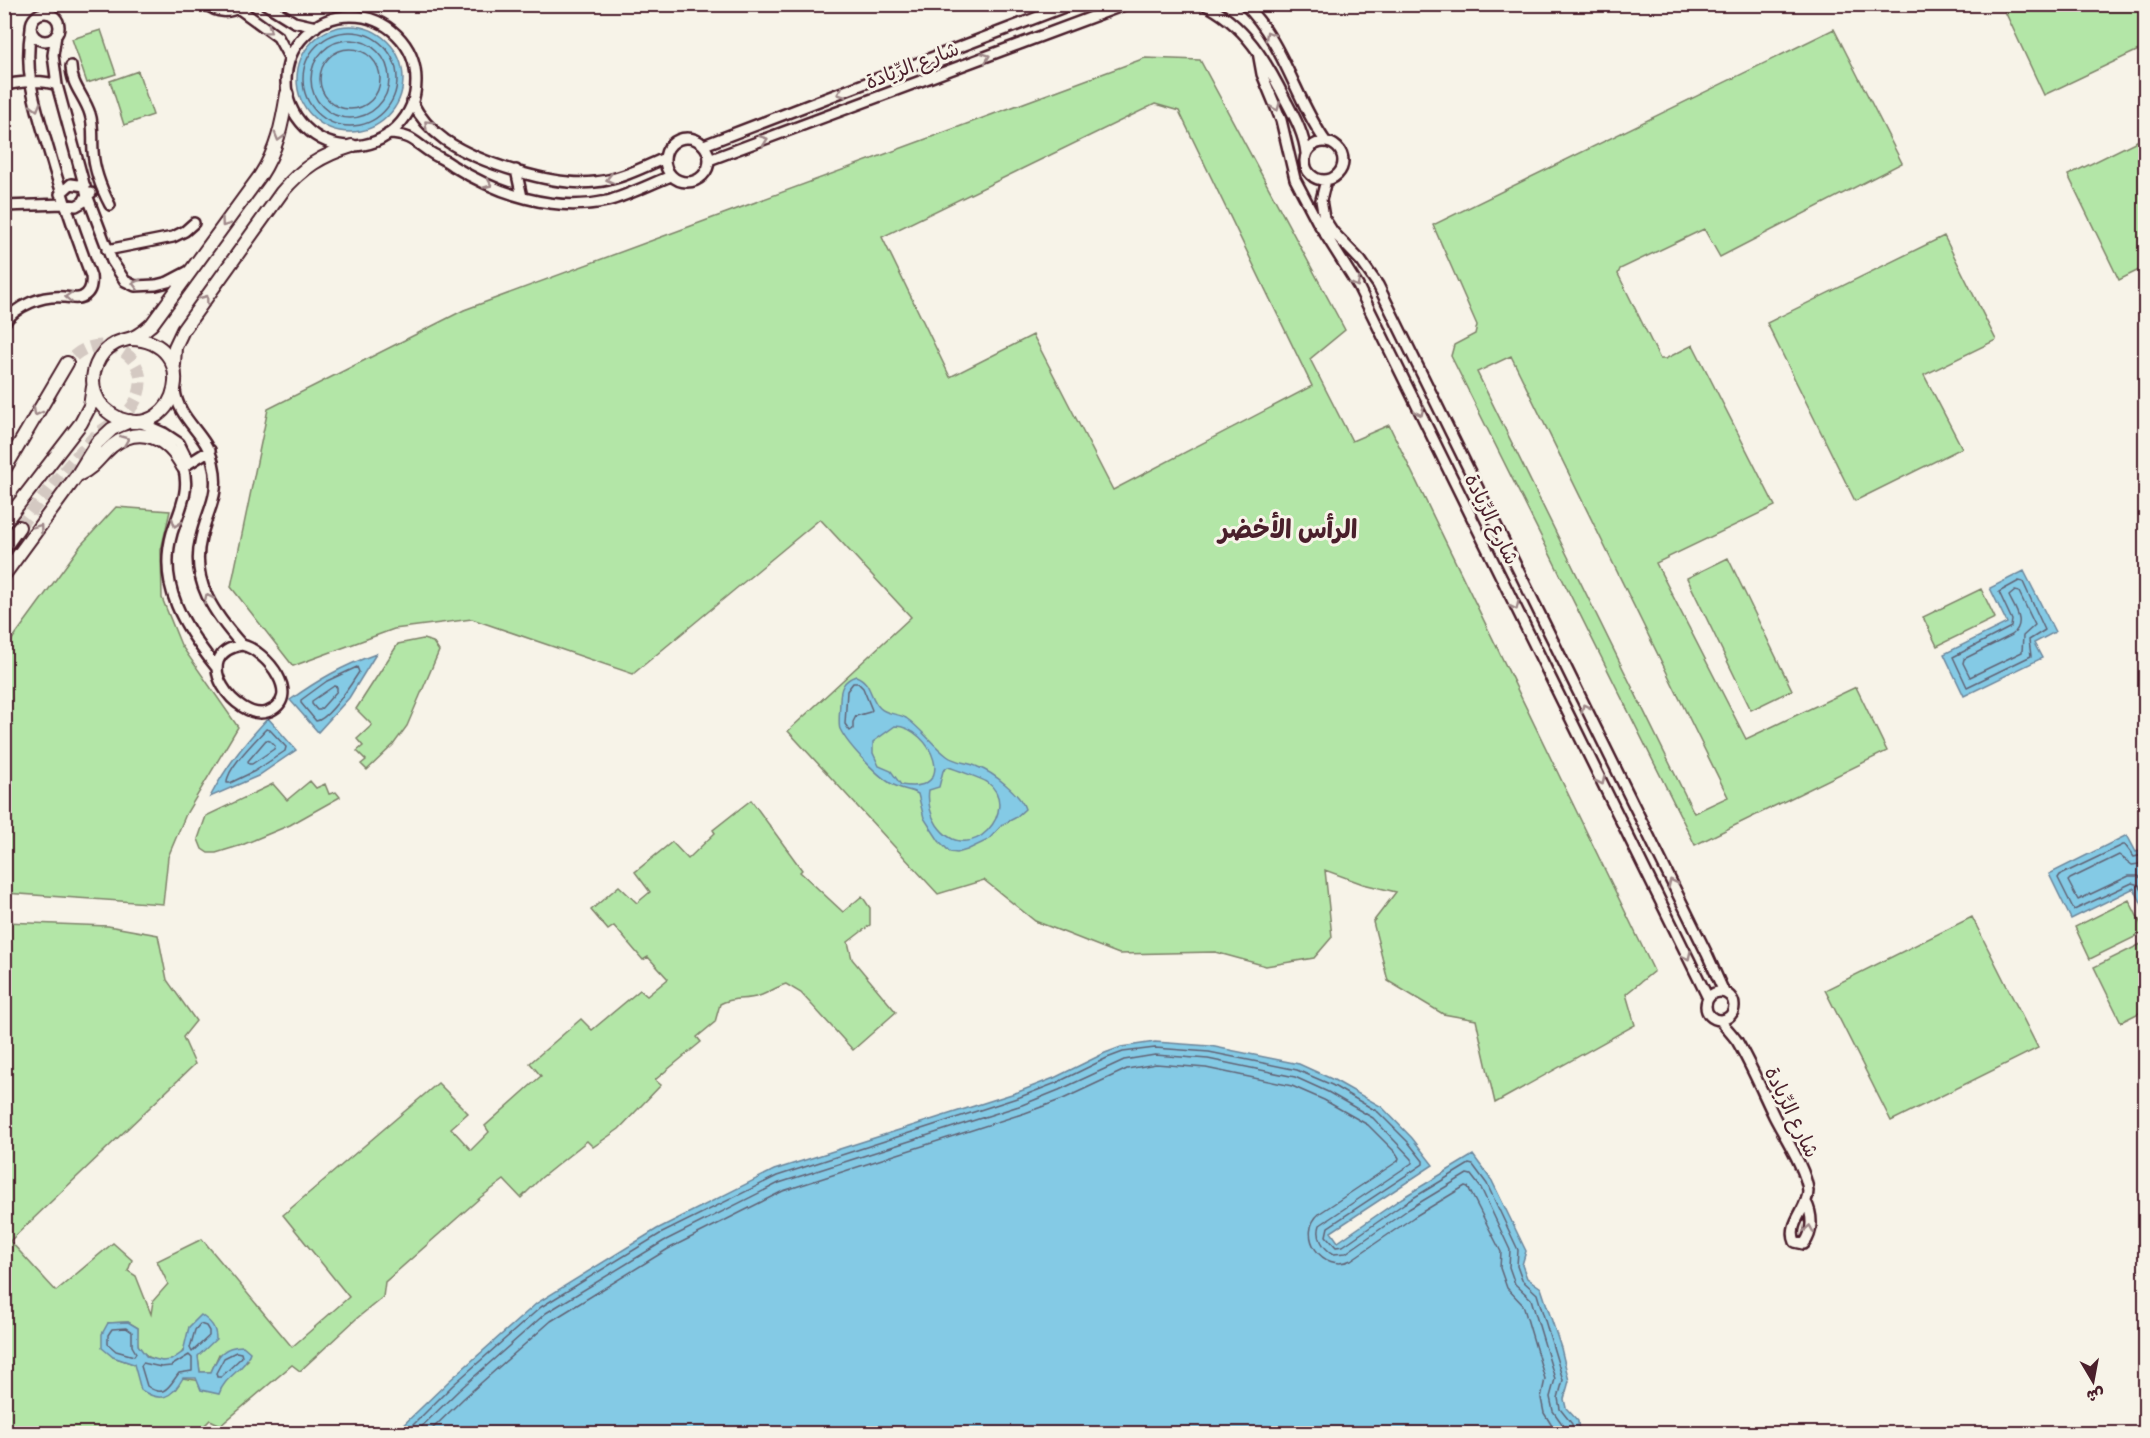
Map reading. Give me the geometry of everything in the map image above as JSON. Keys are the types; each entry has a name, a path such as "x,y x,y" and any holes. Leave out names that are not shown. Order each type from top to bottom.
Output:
{"street":[{"path":"206,4 222,12 240,6 278,38 290,59"},
{"path":"265,4 294,22 315,27"},
{"name":"شارع الرِّيادة","path":"704,145 1072,4"},
{"name":"شارع الرِّيادة","path":"710,160 1127,4"},
{"name":"شارع الرِّيادة","path":"1203,4 1232,22 1258,52 1274,77 1297,123 1306,153"},
{"path":"1244,4 1267,31 1312,120 1326,142 1339,151 1343,162 1339,173 1326,180 1314,178 1306,170 1304,159 1312,146 1326,142"},
{"path":"4,323 17,309 34,302 54,297 74,299 82,297 92,284 60,194 30,81 28,55 31,24 35,16 48,13 58,22 53,55 57,85 86,190 107,249 125,281 147,286 168,282 191,270"},
{"path":"4,523 81,423 90,406 95,366 103,353 115,344 131,339 152,324 260,176 280,136 287,94 286,70 305,35 315,27 333,19 353,16 378,22 389,29 405,46 411,57 415,79 412,102 402,120 388,134 377,140 333,152 313,162 295,176 183,330 175,346 176,398 182,413 210,450 214,465 215,499 201,538 199,568 203,587 222,622 242,645"},
{"path":"31,29 35,37 44,40 56,35"},
{"name":"شارع الرِّيادة","path":"1258,52 1262,74 1281,120 1295,179 1317,221 1358,286 1708,998"},
{"path":"71,66 72,78 86,104 92,122 94,159 101,188 110,205"},
{"path":"4,85 30,81 57,85"},
{"path":"61,95 77,88"},
{"path":"287,94 297,118 305,127 327,141 352,146"},
{"path":"412,102 425,122 447,141 476,156 516,170 562,182 595,182 619,177 664,158"},
{"path":"388,134 399,134 414,140 474,178 522,197 564,205 596,203 619,197 671,176"},
{"path":"680,138 692,138 704,145 710,160 706,171 698,179 681,181 671,176 664,158 670,145 680,138"},
{"path":"516,170 522,197"},
{"name":"شارع الرِّيادة","path":"1326,180 1321,200 1324,218 1333,232 1361,261 1378,285 1724,992"},
{"path":"60,194 71,184 76,183 86,190 101,188"},
{"path":"4,206 64,204 72,206 80,204 86,190"},
{"path":"107,249 173,237 194,223"},
{"path":"131,339 147,341 162,349 174,369"},
{"path":"4,470 67,363"},
{"path":"94,387 98,399 106,410 117,417 164,433 179,443 186,465 184,499 168,550 171,588 186,627 216,667"},
{"path":"4,575 104,435 120,424 158,414 169,403 175,390"},
{"path":"78,474 93,466 114,445 136,436 147,436 164,442 186,465"},
{"path":"186,465 210,450"},
{"path":"4,548 20,527"},
{"path":"233,646 252,647 279,676 283,686 283,695 279,704 272,710 261,714 251,713 242,707 217,676 216,667 220,657 233,646"},
{"path":"1724,992 1733,1001 1734,1010 1720,1020 1708,1014 1706,1006 1708,998 1715,993 1724,992"},
{"name":"شارع الرِّيادة","path":"1731,1014 1736,1040"},
{"name":"شارع الرِّيادة","path":"1720,1020 1736,1040 1797,1160 1808,1191 1806,1202"}],"green space":[{"path":"2002,5 2145,5 2145,47 2044,95"},
{"path":"1834,29 1902,163 1720,257 1704,229 1620,269 1618,274 1660,359 1665,359 1693,345 1775,506 1656,563 1746,739 1856,687 1887,751 1695,845 1451,356 1454,345 1475,334 1477,325 1433,225","holes":["1511,356 1728,797 1694,813 1477,372"]},
{"path":"101,30 116,74 87,83 72,39"},
{"path":"1145,58 1200,60 1345,330 1310,359 1352,441 1389,425 1654,971 1626,994 1635,1025 1495,1103 1476,1020 1443,1014 1388,981 1373,922 1396,892 1363,884 1325,870 1332,937 1314,958 1266,966 1215,952 1119,954 1035,921 984,880 938,894 788,731 911,617 820,519 633,674 472,619 394,629 293,666 231,587 268,409 464,310","holes":["1155,104 1179,111 1312,386 1113,490 1033,335 950,377 882,237"]},
{"path":"138,71 153,115 124,125 110,81"},
{"path":"2145,137 2145,267 2119,280 2068,175"},
{"path":"1944,236 1996,340 1924,375 1962,448 1855,501 1767,323"},
{"path":"116,507 170,511 161,550 162,598 181,645 238,727 186,814 168,857 163,904 5,893 5,649 81,545"},
{"path":"1728,558 1792,690 1751,710 1687,578"},
{"path":"1981,589 1995,618 1937,646 1923,617"},
{"path":"423,639 433,642 439,651 407,726 393,745 367,770 361,764 366,760 357,751 363,746 357,739 372,725 356,709 398,644"},
{"path":"310,781 316,788 325,784 329,794 336,792 340,797 290,825 242,845 216,853 208,853 202,849 198,839 206,816 273,784 287,800"},
{"path":"751,800 802,870 800,872 843,912 862,896 870,908 870,925 848,942 852,959 896,1012 853,1050 801,993 786,984 759,996 735,999 720,1004 715,1022 697,1037 701,1042 655,1080 661,1085 619,1129 593,1147 587,1141 541,1178 521,1198 504,1180 481,1197 385,1282 383,1297 300,1371 292,1365 221,1425 210,1420 196,1434 5,1434 5,922 108,926 158,935 167,980 196,1021 183,1037 195,1064 10,1241 56,1291 113,1243 132,1260 128,1271 136,1276 151,1314 153,1301 168,1284 157,1261 202,1239 292,1347 349,1297 283,1215 438,1083 468,1113 451,1128 471,1150 489,1132 485,1126 541,1076 530,1063 581,1019 592,1030 640,990 647,996 668,979 648,957 643,960 614,926 608,930 591,910 619,886 637,903 650,892 635,872 672,842 688,859 715,833 713,830","holes":["128,1322 138,1328 139,1347 154,1359 167,1361 179,1356 185,1346 189,1327 200,1372 211,1372 219,1354 248,1360 222,1384 182,1378 175,1390 163,1397 138,1373 134,1364 113,1357 108,1323"]},
{"path":"2129,900 2145,932 2090,959 2075,927"},
{"path":"1972,917 2038,1048 1891,1121 1825,990"},
{"path":"2145,942 2145,1010 2121,1022 2094,967"}],"water":[{"path":"350,26 370,30 387,42 399,59 403,79 399,99 387,116 370,128 350,132 330,128 313,116 301,99 297,79 301,59 313,42 330,30"},
{"path":"2024,571 2055,632 2034,643 2042,658 1964,696 1944,654 2007,623 1990,588"},
{"path":"376,654 349,698 318,732 290,700 331,674"},
{"path":"856,676 865,682 880,708 906,718 947,756 978,767 998,779 1012,790 1025,809 1015,818 1003,824 988,840 967,850 957,853 950,852 939,841 924,818 918,794 881,777 857,752 840,729 841,693 843,685","holes":["895,726 908,729 928,748 934,760 935,771 930,780 919,785 901,785 891,771 879,766 873,753 873,742","948,767 987,782 996,793 999,806 995,819 988,831 976,838 963,841 950,837 937,825 933,817 929,804 929,790 939,787 943,771"]},
{"path":"268,718 296,750 258,776 210,797 236,755"},
{"path":"2127,835 2136,852 2145,848 2145,911 2134,888 2071,919 2049,874"},
{"path":"1155,1042 1210,1046 1299,1064 1334,1080 1382,1107 1412,1138 1433,1165 1331,1232 1338,1242 1402,1198 1473,1155 1492,1181 1526,1251 1522,1265 1527,1278 1541,1288 1561,1348 1569,1381 1564,1399 1566,1408 1578,1421 1579,1433 395,1433 449,1381 537,1303 657,1229 774,1170 1018,1092 1121,1047"},
{"path":"201,1315 212,1325 216,1339 198,1356 200,1372 211,1372 222,1353 230,1348 243,1346 250,1352 244,1364 226,1382 219,1394 201,1390 196,1378 183,1378 170,1394 160,1397 148,1394 141,1390 134,1364 113,1357 102,1348 102,1334 108,1323 128,1322 138,1328 138,1345 147,1357 162,1361 171,1360 183,1352 189,1327"}],"tunnel":[{"path":"19,527 82,449 97,434 128,412 136,400 140,385 139,371 132,359 122,351 109,346 95,346 80,351 67,363"}],"district":[{"name":"الرأس الأخضر","path":"1288,529"}]}
